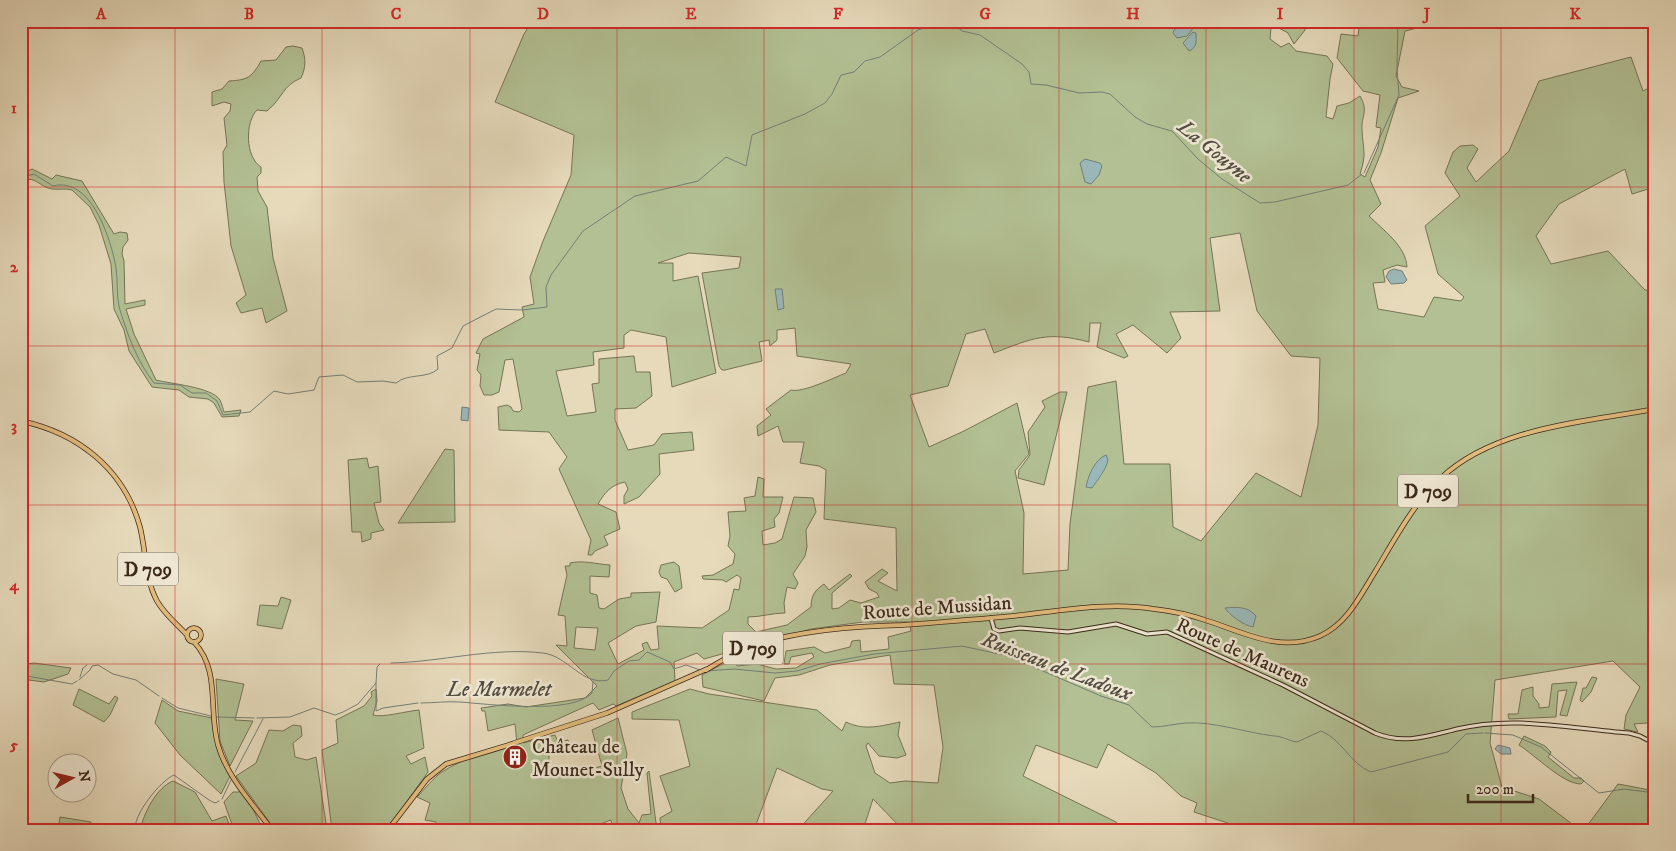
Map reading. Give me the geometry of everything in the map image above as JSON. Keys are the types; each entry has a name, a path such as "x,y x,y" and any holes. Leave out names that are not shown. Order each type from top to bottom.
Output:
{"main road":[{"name":"Route de Mussidan","path":"706,670 750,647 840,629 955,624 1074,609 1132,607 1189,616 1268,641 1294,643 1321,636 1334,628 1350,612 1413,510 1443,476 1470,456 1499,442 1566,426 1655,409"},
{"name":"D 709","path":"21,421 53,430 81,444 113,474 122,486 140,527 149,578 156,600 168,618 187,636"},
{"name":"Route de Maurens","path":"991,619 994,629 999,631 1020,628 1068,632 1116,624 1147,634 1170,633 1302,694 1385,737 1417,739 1456,729 1523,723 1629,733 1640,736 1655,744"},
{"path":"180,628 190,630 194,628 201,634 199,640 201,649 212,679 216,737 225,763 272,830"},
{"path":"190,630 187,636 189,640 201,649"},
{"name":"Route de Mussidan","path":"389,830 432,777 447,766 470,755 514,743 626,706 750,649 802,636"},
{"path":"194,642 199,640"}],"green space":[{"path":"532,21 1276,21 1271,27 1270,39 1281,47 1289,43 1296,51 1327,56 1333,64 1326,117 1333,119 1337,106 1349,103 1360,96 1363,101 1364,156 1360,174 1365,177 1378,147 1381,128 1376,127 1380,95 1363,91 1337,58 1341,34 1358,36 1360,21 1400,21 1401,24 1405,21 1429,21 1429,25 1405,31 1396,76 1402,87 1419,91 1398,98 1381,153 1370,180 1381,204 1369,216 1398,245 1406,259 1407,267 1397,265 1383,270 1385,282 1373,283 1378,309 1424,317 1434,297 1461,301 1464,297 1438,274 1425,226 1460,196 1445,173 1453,152 1460,146 1473,145 1478,149 1467,168 1476,182 1509,151 1539,81 1631,57 1643,91 1655,85 1655,187 1632,194 1625,169 1559,204 1536,236 1551,264 1608,251 1645,290 1655,291 1655,732 1647,723 1634,724 1638,732 1624,729 1626,715 1640,687 1613,661 1495,680 1490,743 1502,787 1539,799 1580,830 1249,830 1194,812 1197,803 1181,796 1156,773 1108,744 1097,768 1036,745 1023,776 1116,822 1120,830 903,830 873,799 863,830 848,828 798,830 833,791 822,789 777,768 754,830 661,830 660,818 672,811 660,776 690,766 679,720 632,719 632,712 690,689 709,694 817,710 842,731 846,722 866,727 900,722 898,735 906,755 897,758 879,756 868,743 866,746 875,773 890,783 905,781 938,783 943,747 934,685 894,684 890,655 830,665 799,675 775,678 764,701 703,687 702,675 734,658 737,666 757,664 776,669 796,668 814,657 812,653 791,657 789,664 784,664 786,651 814,647 825,653 850,647 852,641 860,640 861,652 889,649 888,637 911,631 909,622 863,622 811,629 704,659 697,653 674,662 675,681 616,706 613,704 599,710 593,703 523,735 523,743 555,735 558,742 568,740 569,743 549,749 549,778 570,773 571,775 602,766 592,730 618,718 627,754 621,788 628,809 639,823 642,815 651,814 647,773 649,771 657,830 630,830 630,827 613,830 611,820 584,830 435,830 436,822 425,820 430,803 417,797 432,780 459,762 517,744 515,724 488,731 485,711 482,711 481,708 508,704 526,707 585,698 597,686 556,645 567,646 565,616 558,615 567,575 565,566 570,566 570,563 585,562 610,565 609,577 590,576 590,593 597,595 599,608 604,609 619,599 631,597 631,593 660,592 656,622 636,626 608,643 618,664 644,650 642,644 647,642 651,650 659,649 657,626 702,628 729,610 734,589 739,590 741,578 737,575 726,582 723,580 703,579 702,576 713,575 733,564 735,554 728,546 730,536 728,512 746,511 744,498 755,496 758,477 764,479 763,497 783,497 779,513 774,519 775,527 762,531 763,545 775,543 782,539 794,497 813,498 816,512 806,530 807,547 805,556 793,574 798,583 795,589 787,587 784,603 785,613 748,617 748,624 756,632 787,625 811,607 813,596 821,586 824,584 829,590 850,574 852,576 832,593 832,609 839,608 850,600 861,603 879,597 877,593 869,589 865,582 882,569 888,573 878,581 897,591 896,528 824,519 826,470 819,466 800,463 804,442 783,442 778,426 758,436 757,426 771,415 766,409 791,390 810,387 846,373 851,364 797,356 795,328 777,330 777,340 770,346 769,340 759,342 762,361 725,370 722,370 719,366 702,273 739,268 741,257 689,253 658,263 673,263 673,281 698,276 716,373 672,387 666,337 631,330 624,335 624,348 593,352 594,365 556,371 567,416 596,412 592,384 599,383 599,359 634,356 636,372 650,372 652,396 636,408 615,409 615,420 628,450 654,445 662,434 692,432 694,450 659,454 660,474 639,497 624,504 624,496 628,489 625,482 612,487 603,496 598,504 616,512 620,529 604,536 608,545 595,551 592,555 588,555 591,540 559,469 567,457 549,432 499,430 498,407 507,405 513,411 519,412 522,409 513,359 505,360 499,392 492,395 484,395 480,386 481,375 477,370 480,354 476,353 483,339 524,317 522,307 534,304 530,277 571,175 574,135 495,102 524,34","holes":["1240,233 1257,311 1291,356 1320,358 1318,425 1301,497 1256,473 1201,541 1173,527 1170,464 1124,464 1116,381 1088,387 1070,524 1068,570 1023,574 1024,513 1015,471 1029,454 1017,403 929,447 910,395 948,386 966,334 985,329 994,353 1019,343 1040,338 1062,337 1089,342 1090,323 1101,323 1097,347 1124,358 1128,356 1116,334 1133,325 1167,353 1181,338 1170,312 1220,311 1210,238","576,627 598,628 595,650 574,648"]},
{"path":"1282,21 1304,21 1305,30 1294,44 1288,33 1277,27"},
{"path":"286,47 302,48 305,59 305,67 301,78 290,85 267,111 257,110 250,123 248,139 252,156 261,167 261,173 257,177 258,191 267,207 273,258 287,311 266,323 262,308 241,313 236,303 246,295 231,246 224,182 223,152 227,145 224,118 230,111 231,104 224,102 212,106 212,92 222,89 229,81 249,77 261,61 276,60"},
{"path":"32,169 52,179 56,175 82,181 114,234 120,232 127,233 128,240 123,247 122,254 124,261 125,304 145,300 145,305 126,309 134,334 156,380 209,392 220,400 224,412 241,410 239,416 222,417 214,403 208,399 189,397 179,390 152,387 129,351 124,330 114,309 111,264 99,225 90,207 72,190 48,188 30,179 21,182 21,174"},
{"path":"1060,392 1067,392 1044,485 1018,478 1019,470 1030,455 1028,432 1045,407 1042,401"},
{"path":"445,449 454,450 455,522 398,523"},
{"path":"367,458 369,468 378,466 381,502 374,503 379,523 384,530 371,533 371,539 362,542 361,532 352,532 348,460"},
{"path":"674,562 679,566 682,588 675,592 667,579 661,577 659,572 661,565"},
{"path":"281,597 291,600 282,629 257,625 260,605 278,606"},
{"path":"34,663 71,668 68,674 44,682 21,679 21,665"},
{"path":"1592,677 1597,678 1591,692 1582,702 1580,700 1583,688 1586,688"},
{"path":"216,679 244,684 235,720 253,721 230,766 220,741"},
{"path":"1577,682 1567,716 1560,715 1567,690 1558,691 1556,717 1509,719 1508,714 1518,714 1522,690 1533,687 1533,696 1539,704 1539,708 1549,707 1552,684"},
{"path":"79,689 109,704 115,696 118,698 110,715 104,722 73,705"},
{"path":"376,689 377,701 373,715 388,715 419,710 424,748 406,756 411,764 425,757 428,772 386,830 332,830 322,750 338,743 336,720 364,706 372,696 371,692"},
{"path":"162,700 178,711 212,718 218,748 230,776 221,794 180,755 155,723"},
{"path":"293,725 301,726 302,736 293,743 295,757 307,760 316,757 327,830 275,830 236,776 256,763 269,730 283,731"},
{"path":"1524,736 1545,746 1551,752 1548,757 1574,778 1581,778 1584,781 1581,784 1574,783 1550,769 1519,745"},
{"path":"173,781 195,792 212,821 226,816 231,830 140,830 144,816 156,795"},
{"path":"1618,784 1655,791 1655,830 1584,830"},
{"path":"233,792 241,792 253,809 263,830 234,830 224,802"},
{"path":"60,817 91,822 89,830 58,830"}],"water":[{"path":"1189,21 1199,21 1187,36 1177,38 1173,33 1174,30"},
{"path":"1193,32 1196,33 1196,44 1189,51 1183,43"},
{"path":"1085,159 1100,163 1102,166 1099,175 1091,184 1085,182 1080,163"},
{"path":"1394,269 1402,271 1407,280 1404,283 1391,284 1386,277 1389,271"},
{"path":"775,289 782,289 784,308 778,310"},
{"path":"462,407 469,408 468,421 461,420"},
{"path":"1106,455 1108,460 1102,474 1092,488 1086,487 1095,464"},
{"path":"1233,607 1249,610 1256,616 1253,627 1238,620 1225,608"},
{"path":"1498,745 1510,748 1511,754 1501,754 1495,749"}],"waterway":[{"name":"La Gouyne","path":"1364,173 1399,95 1397,68 1398,21"},
{"name":"La Gouyne","path":"21,178 34,174 53,186 66,185 78,191 88,200 97,212 104,227 116,268 120,310 134,348 148,375 154,383 180,385 192,393 206,393 217,401 223,415 250,412 274,391 288,394 314,390 319,377 343,375 357,382 383,381 396,383 406,378 434,372 438,369 437,356 452,348 463,326 496,309 522,310 547,307 546,287 551,275 583,231 635,196 698,181 726,157 746,166 752,135 805,114 825,103 832,94 841,75 854,72 865,61 880,57 918,30 943,22 954,24 962,31 980,35 1022,64 1029,72 1031,84 1046,85 1079,93 1102,92 1110,94 1135,117 1147,124 1172,131 1198,159 1222,179 1260,203 1275,202 1348,185 1362,174"},
{"name":"Ruisseau de Ladoux","path":"707,671 734,669 775,673 797,671 820,664 874,654 962,646 1008,656 1101,696 1129,705 1152,727 1186,723 1219,725 1297,742 1321,731 1335,740 1357,763 1371,772 1448,752 1466,734 1483,733"},
{"path":"391,663 486,653 543,653 552,655 590,679 599,681 608,680 614,671 629,661 639,660 647,652 670,662 674,669 686,665 700,670"},
{"path":"257,718 290,717 314,708 335,715 343,712 358,704 376,683 377,667 380,664"},
{"name":"Le Marmelet","path":"80,677 83,668 87,665"},
{"path":"79,680 92,666 98,665 113,674 136,680 159,696"},
{"path":"21,675 72,684 77,681"},
{"name":"Le Marmelet","path":"421,703 455,702 509,706 567,704 582,700 592,693 593,682"},
{"name":"Le Marmelet","path":"376,683 376,711 383,708 418,703"},
{"path":"162,698 178,708 211,716"},
{"path":"217,717 254,718"},
{"name":"Le Marmelet","path":"235,772 263,719"},
{"name":"Ruisseau de Ladoux","path":"1485,733 1513,735 1541,747 1599,793 1624,789 1655,793"},
{"name":"Le Marmelet","path":"135,830 138,816 148,799 168,778 174,775 209,800 215,803 219,801"},
{"name":"Le Marmelet","path":"222,799 232,778"}],"place":[{"name":"Château de Mounet-Sully","path":"515,757"}]}
